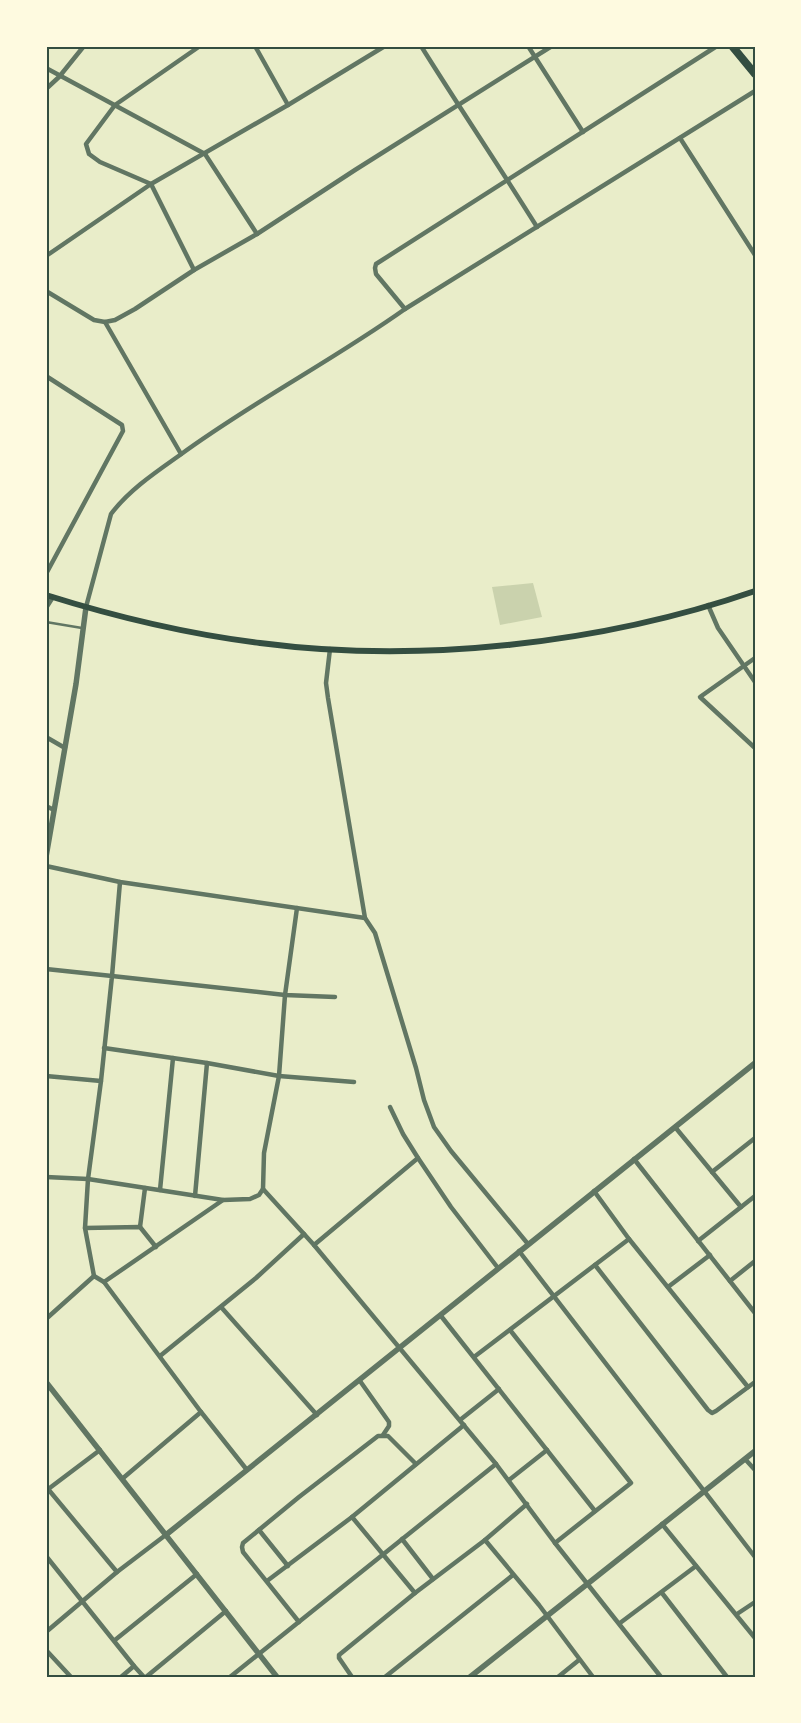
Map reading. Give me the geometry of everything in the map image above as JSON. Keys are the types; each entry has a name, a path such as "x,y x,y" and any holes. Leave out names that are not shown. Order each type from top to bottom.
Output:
{"highway":[{"path":"732,46 755,74"}],"main road":[{"path":"50,596 86,608 225,638 295,647 364,651 428,650 524,643 601,632 708,606 755,591"}],"street":[{"path":"46,89 59,77 84,46"},
{"path":"194,270 151,184 100,162 89,154 86,144 115,105 200,46"},
{"path":"256,46 288,106"},
{"path":"46,256 151,184 288,106 385,46"},
{"path":"421,46 537,227"},
{"path":"528,46 583,132"},
{"path":"46,291 94,320 105,322 115,320 194,270 257,234 552,46"},
{"path":"405,308 376,274 374,268 376,264 717,46"},
{"path":"46,68 59,77 205,154 257,234"},
{"path":"46,857 86,608 112,514 118,505 146,480 212,431 377,328 405,308 755,91"},
{"path":"680,138 755,255"},
{"path":"105,322 182,454"},
{"path":"46,376 122,425 123,431 46,574"},
{"path":"46,608 50,596"},
{"path":"708,606 718,628 755,682"},
{"path":"330,650 326,683 365,918 375,933 424,1100 434,1127 528,1244"},
{"path":"755,658 700,697 755,748"},
{"path":"46,737 65,748"},
{"path":"46,806 54,810"},
{"path":"46,866 120,882 365,918"},
{"path":"120,882 101,1081 88,1179 85,1228 94,1276 104,1282 247,1470"},
{"path":"46,1177 88,1179 223,1200 250,1199 259,1195 263,1189 264,1153 279,1076 285,995 297,908"},
{"path":"46,969 285,995 335,997"},
{"path":"104,1048 279,1076 354,1082"},
{"path":"160,1190 173,1058"},
{"path":"195,1196 207,1063"},
{"path":"46,1632 118,1572 360,1381 519,1251 755,1063"},
{"path":"46,1076 101,1081"},
{"path":"390,1107 403,1134 418,1158 451,1207 498,1268"},
{"path":"675,1127 741,1207"},
{"path":"712,1172 755,1138"},
{"path":"314,1245 418,1158"},
{"path":"634,1159 755,1313"},
{"path":"140,1228 145,1188"},
{"path":"263,1189 314,1245 496,1464 555,1543 662,1677"},
{"path":"594,1191 629,1239 748,1387"},
{"path":"698,1241 755,1196"},
{"path":"104,1282 223,1200"},
{"path":"85,1228 140,1228 156,1246"},
{"path":"160,1356 221,1307 304,1234"},
{"path":"474,1357 629,1239"},
{"path":"519,1251 755,1557"},
{"path":"668,1287 710,1254"},
{"path":"730,1280 755,1261"},
{"path":"595,1265 708,1410 716,1411 755,1382"},
{"path":"46,1319 94,1276"},
{"path":"221,1307 317,1415"},
{"path":"441,1316 595,1511"},
{"path":"510,1330 631,1483 555,1543"},
{"path":"360,1381 390,1422 383,1435"},
{"path":"46,1382 167,1534 277,1677"},
{"path":"460,1420 498,1389"},
{"path":"122,1478 201,1412"},
{"path":"267,1581 352,1517 464,1425"},
{"path":"299,1622 243,1552 243,1543 378,1436 388,1436 416,1464"},
{"path":"100,1450 47,1489 118,1572"},
{"path":"509,1480 547,1450"},
{"path":"472,1676 755,1451"},
{"path":"745,1459 755,1470"},
{"path":"230,1677 496,1464"},
{"path":"352,1677 338,1658 340,1655 433,1579 485,1540 527,1504"},
{"path":"352,1517 415,1594"},
{"path":"662,1524 754,1635"},
{"path":"259,1530 288,1566"},
{"path":"402,1539 433,1579"},
{"path":"485,1540 514,1574 593,1677"},
{"path":"46,1556 134,1666 145,1677 226,1611"},
{"path":"620,1623 696,1566"},
{"path":"115,1640 197,1574"},
{"path":"384,1677 514,1574"},
{"path":"662,1593 727,1677"},
{"path":"737,1614 755,1602"},
{"path":"46,1650 71,1677"},
{"path":"558,1677 580,1660"},
{"path":"120,1677 134,1666"}],"lane":[{"path":"46,622 84,628"}],"green space":[{"path":"533,583 542,617 500,625 492,587"}]}
